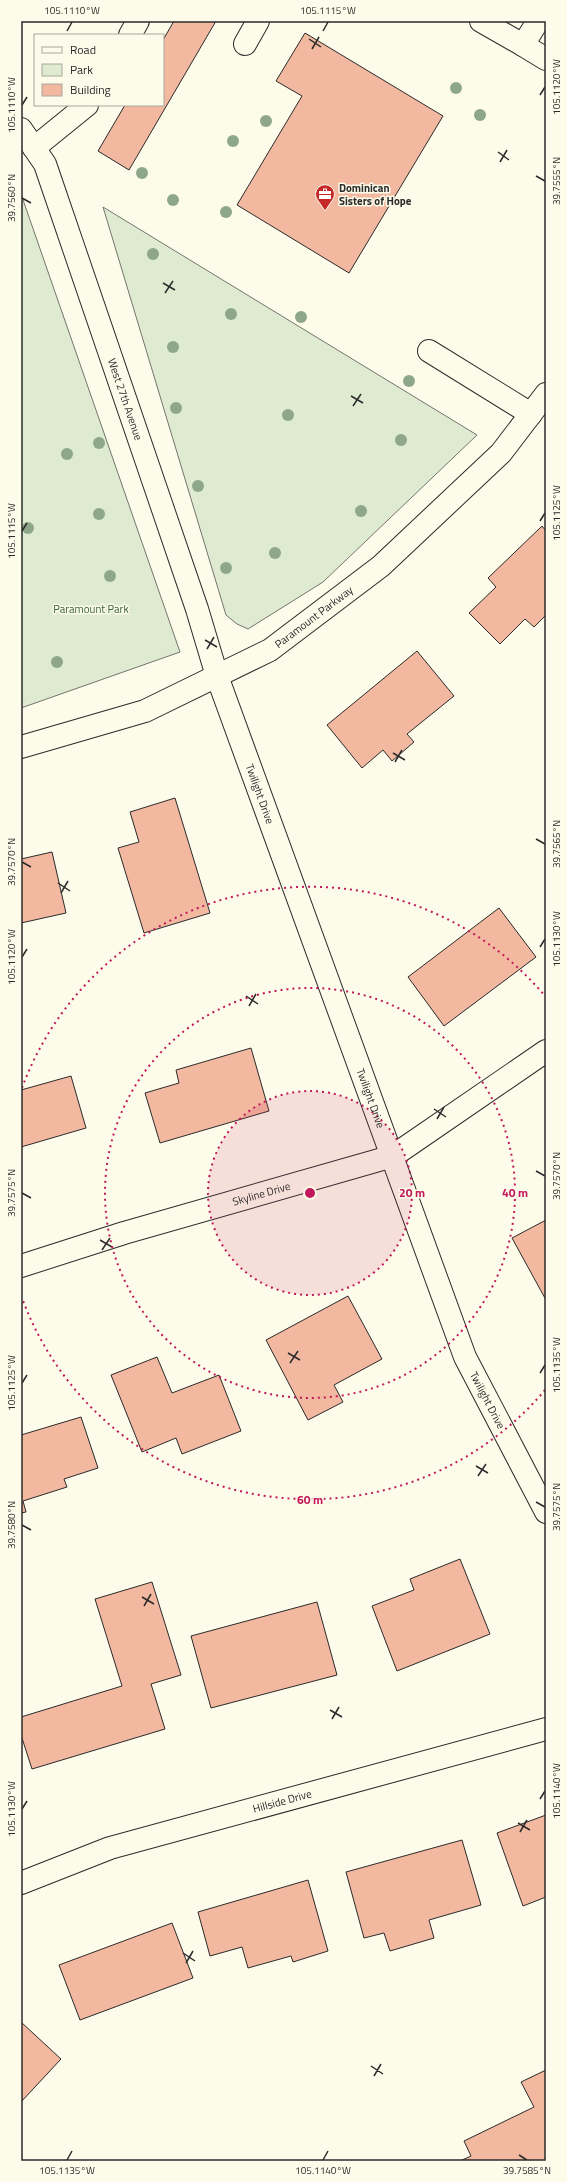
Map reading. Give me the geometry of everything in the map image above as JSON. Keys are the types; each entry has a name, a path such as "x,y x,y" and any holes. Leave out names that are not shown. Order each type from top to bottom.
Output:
{"street":[{"path":"131,34 138,21"},
{"path":"245,44 258,21"},
{"path":"481,21 546,59"},
{"path":"523,45 538,21"},
{"path":"34,148 86,106"},
{"name":"West 27th Avenue","path":"21,129 45,164 197,609 217,676"},
{"path":"429,351 531,414"},
{"name":"Paramount Parkway","path":"21,747 145,711 270,650 381,566 501,452 546,394"},
{"name":"Twilight Drive","path":"217,676 465,1357 546,1512"},
{"name":"Skyline Drive","path":"21,1266 124,1232 393,1156 546,1051"},
{"name":"Hillside Drive","path":"21,1883 110,1848 546,1729"}],"green space":[{"name":"Paramount Park","path":"21,194 180,652 21,708"},
{"path":"103,207 477,435 323,582 248,629 237,624 226,615"}],"building":[{"path":"174,21 216,21 129,170 98,151 124,106 164,106 164,38"},
{"path":"305,33 443,116 349,273 237,205 302,96 276,81"},
{"path":"542,526 546,531 546,615 534,627 525,619 500,644 469,613 496,587 488,578"},
{"path":"417,651 454,696 407,734 414,742 392,761 383,750 362,768 327,725"},
{"path":"175,798 210,913 144,933 118,848 139,842 130,812"},
{"path":"52,852 66,913 21,923 21,859"},
{"path":"499,908 536,957 444,1026 408,977"},
{"path":"251,1048 269,1111 160,1143 145,1093 179,1083 176,1070"},
{"path":"71,1076 86,1128 21,1147 21,1090"},
{"path":"546,1220 546,1300 512,1238"},
{"path":"348,1296 382,1359 334,1385 343,1402 308,1420 266,1340"},
{"path":"157,1357 172,1393 219,1375 241,1431 182,1454 176,1438 142,1452 111,1375"},
{"path":"81,1417 98,1468 64,1479 67,1487 23,1501 26,1512 21,1513 21,1435"},
{"path":"460,1559 490,1634 397,1671 372,1606 414,1590 410,1579"},
{"path":"152,1582 181,1675 151,1684 165,1729 32,1769 21,1735 21,1717 122,1686 95,1599"},
{"path":"317,1602 337,1675 211,1708 191,1636"},
{"path":"546,1815 546,1897 523,1906 497,1833"},
{"path":"462,1840 481,1905 429,1920 434,1938 390,1951 384,1933 364,1938 346,1872"},
{"path":"308,1880 328,1951 293,1962 291,1956 248,1968 242,1947 210,1956 198,1912"},
{"path":"172,1923 193,1978 80,2020 59,1965"},
{"path":"21,2022 61,2059 21,2102"},
{"path":"546,2070 546,2161 460,2161 471,2156 464,2141 534,2107 521,2082"}],"place":[{"name":"Dominican Sisters of Hope","path":"325,211"}]}
